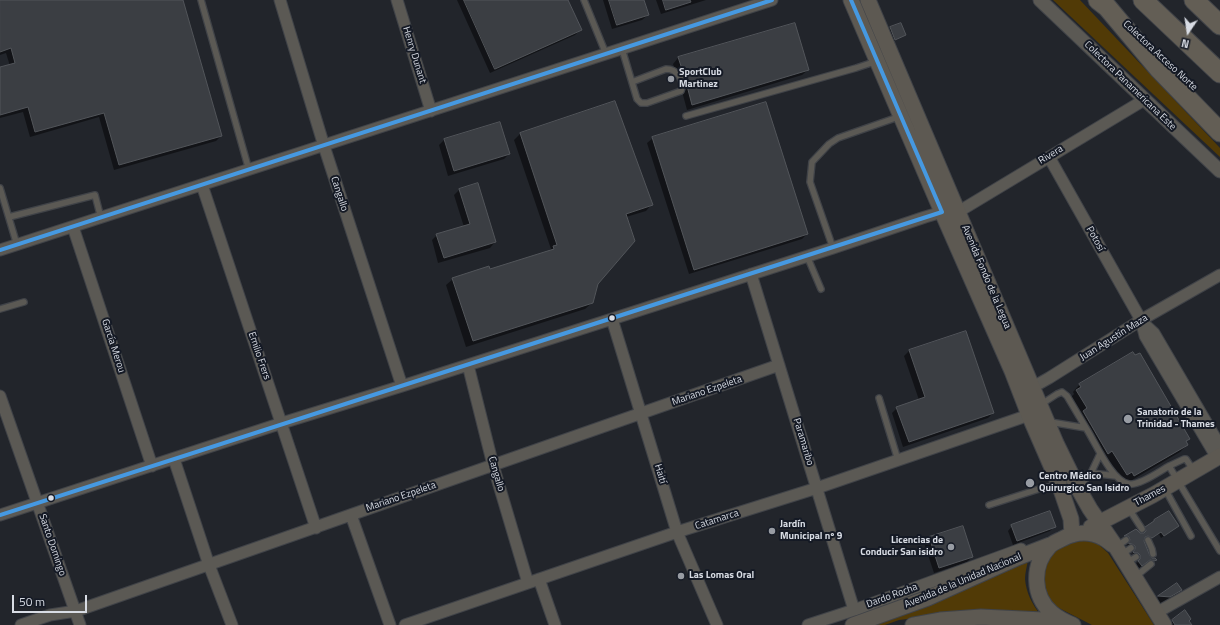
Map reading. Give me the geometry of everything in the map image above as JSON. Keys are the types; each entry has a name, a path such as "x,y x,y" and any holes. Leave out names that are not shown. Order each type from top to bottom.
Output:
{"highway":[{"path":"1143,0 1220,73"},
{"path":"1194,0 1220,25"},
{"path":"1101,2 1160,69 1220,132"},
{"name":"Colectora Acceso Norte","path":"1101,2 1220,113"},
{"path":"1200,53 1220,76"}],"main road":[{"name":"Avenida Fondo de la Legua","path":"851,0 1012,370 1056,443 1090,509 1100,523 1126,552 1135,577 1160,619"},
{"name":"Avenida Fondo de la Legua","path":"868,0 1033,387 1039,416 1071,519 1072,535"},
{"name":"Thames","path":"1072,535 1100,523 1178,481 1219,454"},
{"path":"1072,535 1089,533 1103,538 1126,552"},
{"name":"Avenida de la Unidad Nacional","path":"853,618 928,598 1072,535"},
{"path":"1050,545 1041,557 1036,571 1037,587 1043,601 1051,612 1069,623"},
{"name":"Avenida de la Unidad Nacional","path":"912,625 940,620 981,617 1069,623"}],"street":[{"name":"Cangallo","path":"280,0 324,146 402,386"},
{"name":"Henry Dunant","path":"397,0 431,111"},
{"path":"0,250 772,0"},
{"name":"Colectora Panamericana Este","path":"1040,0 1220,171"},
{"name":"Rivera","path":"958,212 1144,100"},
{"name":"Potosí","path":"1049,157 1141,320 1145,336 1219,454"},
{"name":"Emilio Frers","path":"202,185 316,528"},
{"path":"0,515 174,459 282,422 468,365 942,212 958,212"},
{"name":"García Merou","path":"74,227 152,466"},
{"name":"Paramaribo","path":"751,274 817,488 853,618"},
{"name":"Juan Agustín Maza","path":"1033,387 1050,378 1141,320 1220,275"},
{"name":"Haití","path":"612,319 677,532 717,625"},
{"name":"Cangallo","path":"468,365 493,465 534,581 555,625"},
{"name":"Mariano Ezpeleta","path":"21,625 50,615 76,611 779,365"},
{"name":"Santo Domingo","path":"0,396 80,625"},
{"name":"Catamarca","path":"405,625 677,532 1039,416"},
{"path":"174,459 209,565 232,625"},
{"path":"350,515 390,625"},
{"name":"Dardo Rocha","path":"808,625 853,618 1035,544 1072,535"},
{"path":"1160,619 1220,578"}],"lane":[{"path":"201,0 249,170"},
{"path":"584,0 606,54"},
{"path":"622,49 637,99 641,102 647,103 681,92 683,87 677,72 671,69 666,69 632,82"},
{"path":"686,116 877,61"},
{"path":"833,248 810,182 812,162 829,144 838,138 901,116"},
{"path":"0,188 17,245"},
{"path":"9,217 96,195 101,218"},
{"path":"807,256 821,288"},
{"path":"0,308 24,302"},
{"path":"1086,428 1039,416 1057,394 1062,392 1065,393 1086,428 1100,454 1122,482 1130,484 1138,483 1184,459 1186,459 1194,471"},
{"path":"880,398 898,460"},
{"path":"1078,488 1091,473 1100,454"},
{"path":"1169,466 1220,551"},
{"path":"1091,473 1116,476"},
{"path":"989,505 1059,484"},
{"path":"1164,488 1191,536"},
{"path":"1129,508 1142,529"},
{"path":"1148,540 1151,550"},
{"path":"1135,577 1151,564"}],"shaded area":[{"path":"1053,0 1080,0 1220,148 1220,157"},
{"path":"1086,540 1098,544 1108,553 1154,625 1092,625 1055,606 1047,597 1042,586 1044,562 1061,543"},
{"path":"1028,560 1025,577 1027,589 1032,602 1040,614 949,614 899,620 885,625 869,625"}],"building":[{"path":"0,0 183,0 222,136 119,165 104,113 35,132 28,107 0,115 0,67 15,63 11,48 0,52"},
{"path":"464,0 568,0 582,30 495,69"},
{"path":"609,0 644,0 649,15 617,25"},
{"path":"663,0 690,0 691,2 666,10"},
{"path":"795,23 809,70 692,105 678,57"},
{"path":"901,23 906,35 895,40 890,27"},
{"path":"615,101 653,205 626,214 635,241 598,284 593,303 473,341 452,278 489,266 490,269 554,249 553,246 557,245 520,133"},
{"path":"766,102 808,234 694,270 652,137"},
{"path":"500,122 510,154 454,171 444,139"},
{"path":"478,183 496,242 444,258 436,234 470,224 459,189"},
{"path":"966,331 994,413 909,442 896,407 925,397 909,350"},
{"path":"1133,352 1135,355 1140,353 1190,439 1186,441 1188,445 1134,476 1132,472 1127,475 1112,451 1108,454 1083,411 1087,408 1076,390 1081,387 1079,384"},
{"path":"1050,511 1056,527 1017,541 1011,525"},
{"path":"1169,511 1179,526 1164,536 1161,532 1152,538 1148,536 1145,537 1144,541 1150,556 1157,560 1150,560 1142,566 1138,561 1140,559 1140,555 1133,552 1135,546 1128,543 1130,540 1129,537 1124,536 1136,529 1140,533 1144,533 1146,531 1145,527"},
{"name":"Licencias de Conducir San isidro","path":"963,526 973,557 939,568 929,537"},
{"path":"1177,583 1182,590 1170,597 1158,596"},
{"path":"1185,610 1191,619 1189,621 1192,625 1175,625 1172,620"}],"transit line":[{"path":"0,250 772,0"},
{"path":"0,515 942,212 851,0"}],"place":[{"name":"SportClub Martinez","path":"671,79"},
{"name":"Sanatorio de la Trinidad - Thames","path":"1128,419"},
{"name":"Centro Médico Quirurgico San Isidro","path":"1030,483"},
{"name":"Jardín Municipal nº 9","path":"772,531"},
{"name":"Licencias de Conducir San isidro","path":"951,547"},
{"name":"Las Lomas Oral","path":"681,576"}]}
